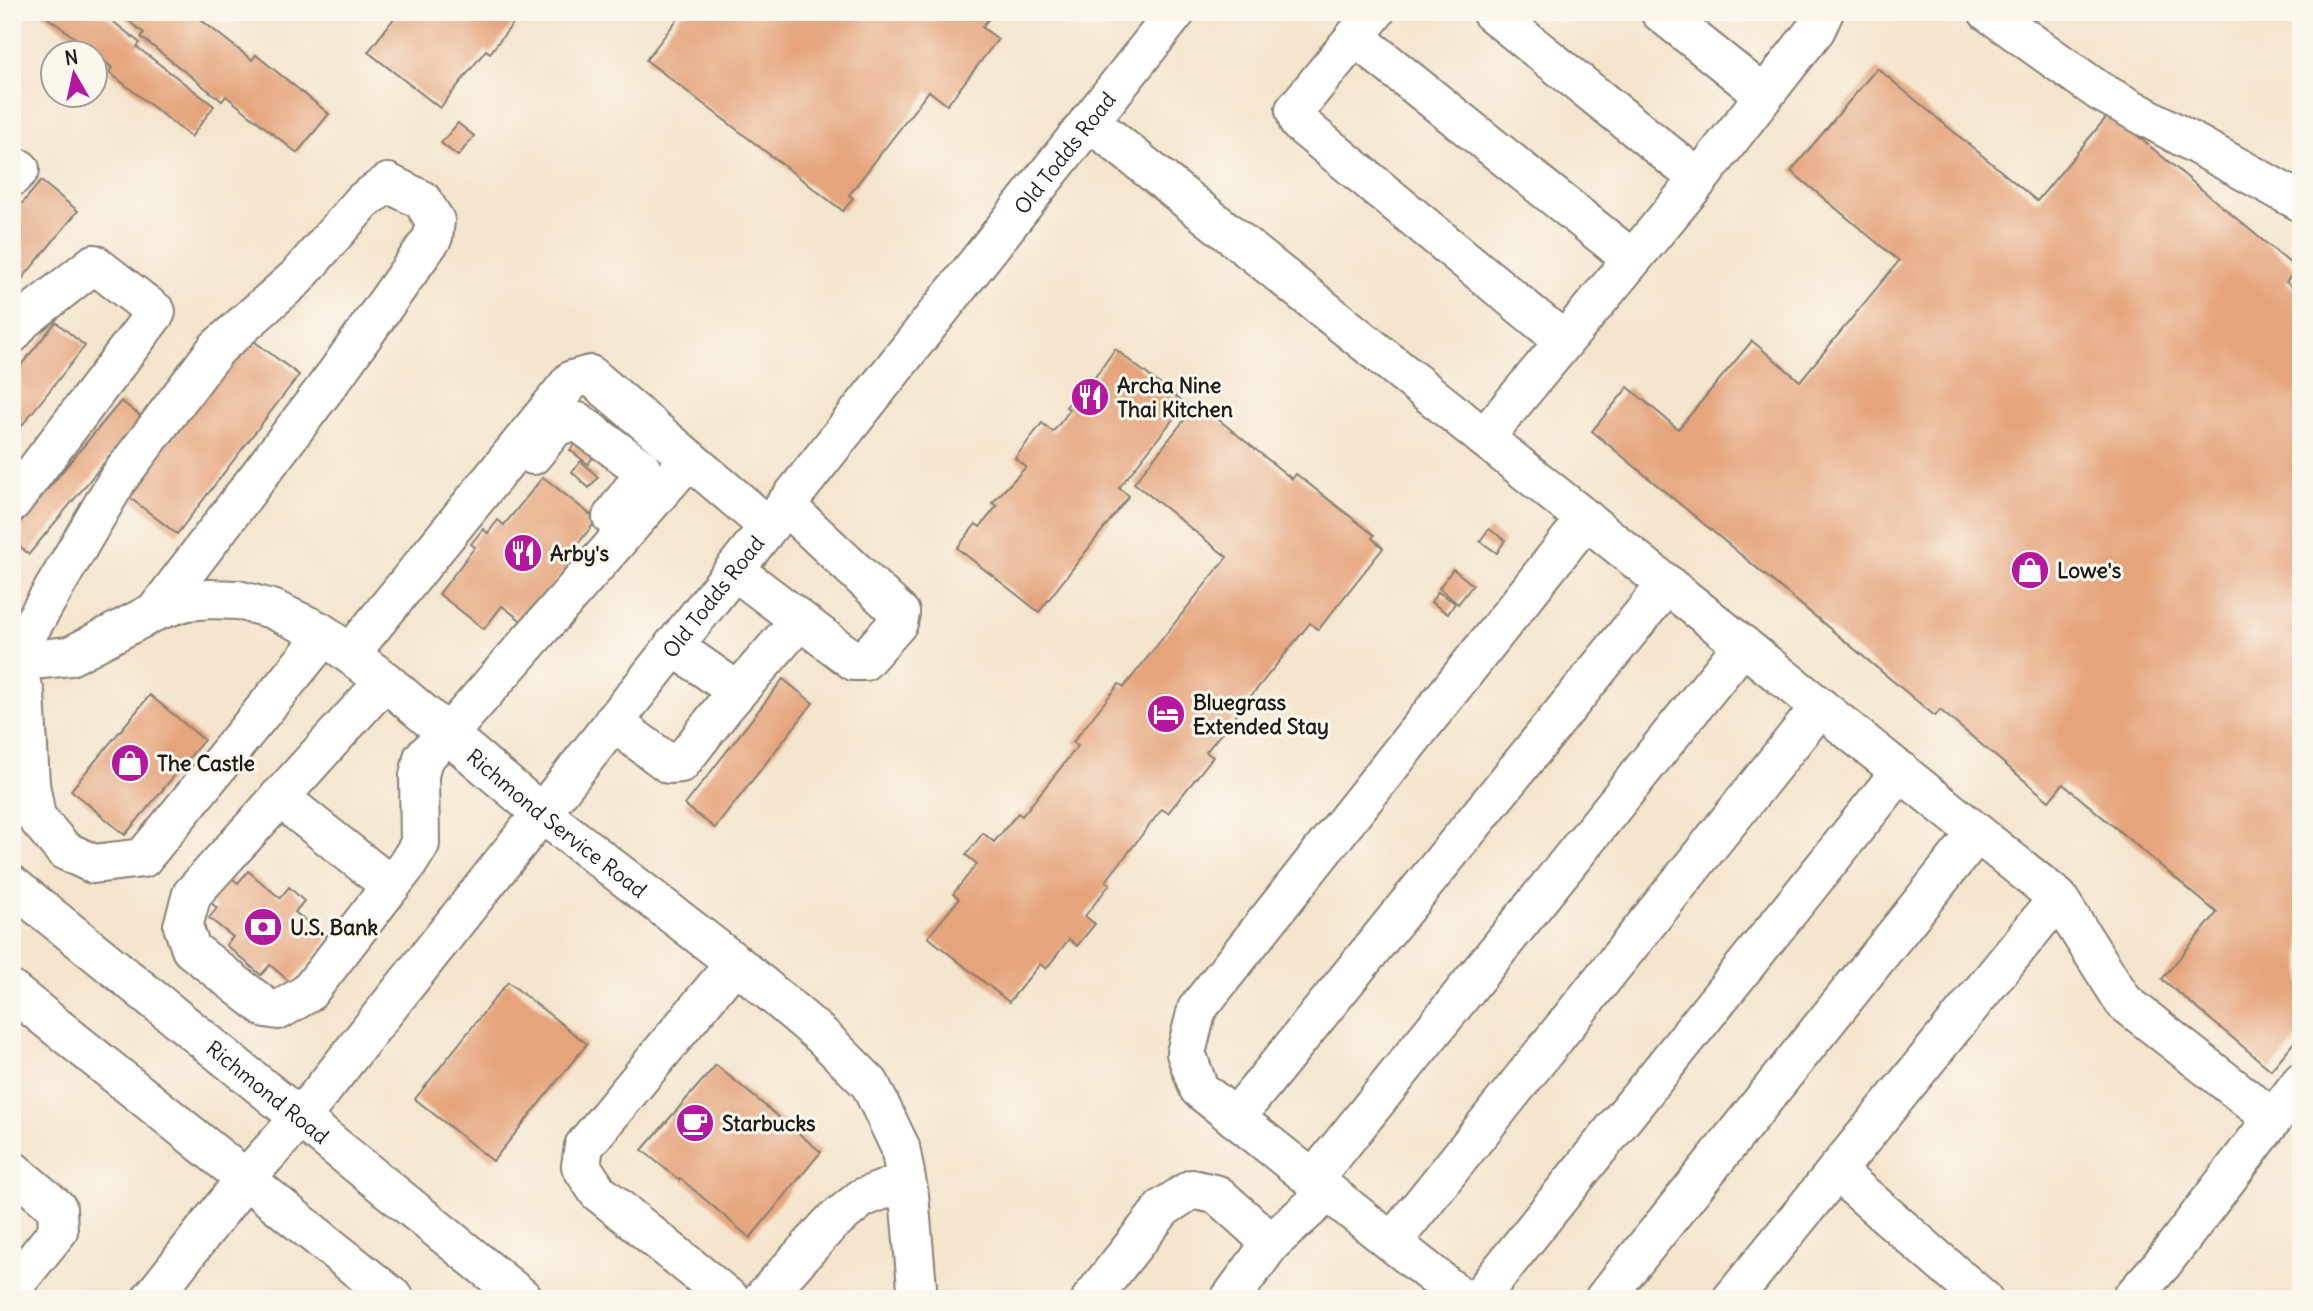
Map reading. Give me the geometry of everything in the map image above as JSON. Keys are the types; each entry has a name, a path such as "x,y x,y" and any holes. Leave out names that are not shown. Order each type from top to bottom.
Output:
{"main road":[{"name":"Old Todds Road","path":"151,1299 246,1178 301,1117 1175,12"},
{"path":"1491,12 1699,178"},
{"path":"1660,12 1764,95"},
{"path":"1988,12 2099,91 2301,202"},
{"path":"1485,438 1699,178 1816,29 1820,14"},
{"path":"1564,341 1299,123 1294,110 1365,24 1632,259"},
{"path":"1089,121 2058,898 2124,1002 2272,1118"},
{"path":"156,611 336,374 433,237 435,221 422,200 388,183 363,201 296,278 217,348 118,479 12,663 25,693 36,817 64,850 93,864 143,858 337,645 419,568 572,380 590,375 690,459 777,516 900,613 898,623 864,661 854,661 734,569"},
{"path":"12,334 22,321 94,264 156,312 12,502"},
{"path":"419,568 454,555 557,425 578,422 640,468 640,478 550,602 534,636"},
{"path":"385,681 192,894 183,926 191,949 266,1008 279,1010 308,993 420,844 419,776 423,758 448,734 690,459"},
{"path":"1463,1299 1199,1089 1186,1053 1197,1009 1586,519"},
{"path":"1235,1118 1667,584"},
{"name":"Richmond Service Road","path":"12,663 70,656 156,611 186,601 238,600 272,609 337,645 385,681 541,813 735,963 822,1036 870,1084 900,1147 918,1299"},
{"path":"613,722 669,764 681,763 737,691 800,620"},
{"path":"1230,1299 1271,1242 1320,1186 1743,645"},
{"path":"673,646 737,691"},
{"path":"1392,1242 1820,707"},
{"path":"1478,1299 1901,771"},
{"path":"279,797 391,886"},
{"path":"1604,1299 1978,833"},
{"name":"Richmond Road","path":"12,885 524,1299"},
{"path":"1732,1299 2058,898"},
{"path":"730,1299 598,1192 581,1166 584,1146 735,963"},
{"path":"12,991 395,1299"},
{"path":"2131,1299 2162,1264 2301,1082"},
{"path":"12,1170 57,1208 58,1231 12,1288"},
{"path":"1836,1171 1983,1299"},
{"path":"762,1299 830,1224 862,1198 906,1181"},
{"path":"1091,1299 1163,1208 1192,1189 1218,1195 1271,1242"}],"building":[{"path":"40,12 101,12 140,43 137,47 214,106 191,137 109,72 112,68 108,64 108,38 75,38"},
{"path":"117,12 191,12 252,60 256,55 329,114 297,153 226,96 222,101 141,37 144,33"},
{"path":"399,12 522,12 490,53 486,50 440,108 368,52"},
{"path":"683,12 994,12 982,27 998,39 947,105 929,91 849,195 853,198 843,211 646,60"},
{"name":"Lowe's","path":"1877,68 2037,201 2110,113 2297,269 2286,282 2301,295 2301,1034 2271,1070 2162,979 2217,913 2063,784 2049,801 1940,710 1935,716 1592,431 1628,387 1678,429 1752,341 1800,381 1899,261 1791,171"},
{"path":"458,123 474,136 458,156 441,143"},
{"path":"41,181 78,211 12,291 12,215"},
{"path":"56,322 85,346 12,438 12,376"},
{"path":"243,333 299,375 177,534 121,491"},
{"path":"1115,349 1185,404 1119,488 1129,496 1039,612 957,548 976,524 980,527 997,506 992,503 1026,467 1015,458 1042,423 1053,432 1070,410 1066,407 1084,384 1088,387"},
{"path":"121,401 142,417 29,554 12,540 12,532"},
{"name":"Bluegrass Extended Stay","path":"1198,403 1292,479 1296,474 1374,535 1372,538 1383,548 1318,630 1310,623 1206,752 1213,757 1168,813 1162,809 1106,881 1110,884 1085,916 1095,924 1077,946 1069,939 1046,969 1040,964 1009,1002 928,937 959,899 953,894 977,864 966,855 983,833 994,842 1018,813 1022,816 1078,746 1073,742 1119,684 1124,687 1227,557 1134,483"},
{"path":"580,438 597,452 588,464 570,450"},
{"path":"581,461 598,477 589,488 572,472"},
{"name":"Arby's","path":"543,477 597,520 572,551 577,555 523,622 502,606 484,629 439,594 475,547 471,544 483,529 488,533 498,520 504,525"},
{"path":"1489,529 1505,540 1497,553 1480,541"},
{"path":"1453,569 1473,585 1458,604 1439,588"},
{"path":"1438,592 1455,603 1448,614 1431,602"},
{"path":"783,679 813,703 715,828 685,805"},
{"path":"150,695 204,740 125,835 71,790"},
{"path":"248,871 280,898 289,887 304,901 295,912 328,939 291,983 270,965 261,975 226,945 233,937 209,918 217,908 203,896 224,872 238,883"},
{"path":"508,982 587,1044 493,1161 415,1099"},
{"path":"716,1065 821,1152 750,1238 680,1178 679,1180 642,1150"}],"place":[{"name":"Archa Nine Thai Kitchen","path":"1090,397"},
{"name":"Arby's","path":"523,553"},
{"name":"Lowe's","path":"2030,570"},
{"name":"Bluegrass Extended Stay","path":"1166,714"},
{"name":"The Castle","path":"130,763"},
{"name":"U.S. Bank","path":"263,927"},
{"name":"Starbucks","path":"695,1123"}]}
